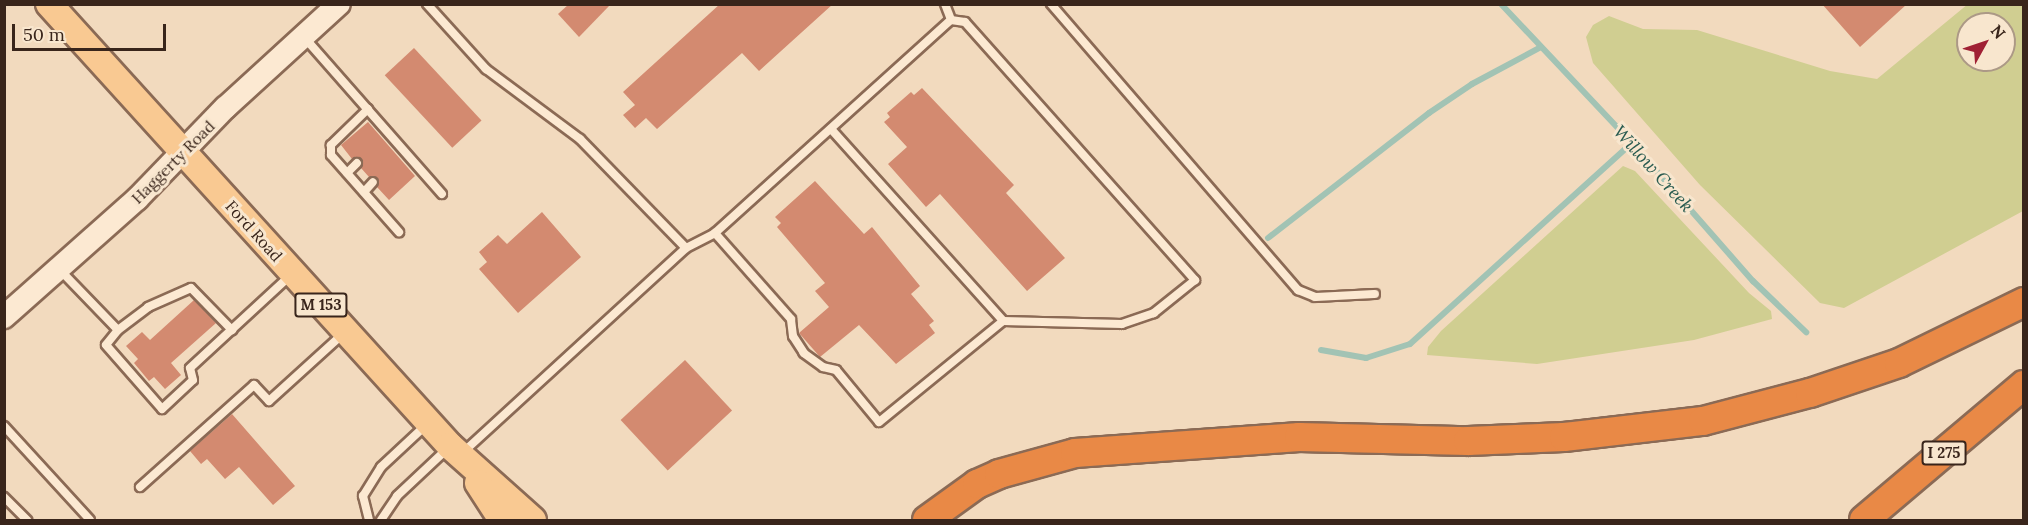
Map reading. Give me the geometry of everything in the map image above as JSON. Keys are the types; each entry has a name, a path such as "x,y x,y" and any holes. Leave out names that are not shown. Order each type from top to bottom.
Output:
{"highway":[{"path":"927,520 977,484 999,474 1075,453 1299,437 1468,441 1563,437 1703,421 1810,393 1899,363 2024,302"},
{"name":"I 275","path":"1864,520 2024,385"}],"main road":[{"name":"Ford Road","path":"49,4 428,422 455,450 533,520"},
{"name":"Haggerty Road","path":"4,317 184,153 225,108 339,4"},
{"name":"Ford Road","path":"455,450 502,520"}],"lane":[{"path":"427,4 486,69 580,139 686,248"},
{"path":"945,4 951,20"},
{"path":"1051,4 1298,290 1315,297 1375,294"},
{"path":"715,233 791,319 793,336 804,353 823,367 836,370 879,422 1003,321 1122,324 1155,313 1195,280 964,22 951,20"},
{"path":"381,520 397,496 455,450 686,248 715,233 951,20"},
{"path":"303,36 368,109 386,136 442,194"},
{"path":"368,109 331,145 331,155 399,232"},
{"path":"831,129 1003,321"},
{"path":"347,173 357,163"},
{"path":"364,192 373,182"},
{"path":"58,268 118,330"},
{"path":"232,330 191,288 148,307 118,330 106,345 162,409 193,380 190,368 232,330 292,274"},
{"path":"140,487 254,385 269,401 345,332"},
{"path":"369,520 363,496 381,467 428,422"},
{"path":"4,426 90,520"},
{"path":"4,496 27,520"}],"shaded area":[{"path":"1968,4 2023,5 2023,211 1844,308 1820,303 1700,185 1593,63 1586,37 1593,25 1609,16 1643,29 1697,30 1830,71 1877,79 1956,14 1956,72 2016,72 2016,12 1958,12"},
{"path":"1623,166 1635,171 1749,293 1771,311 1772,319 1694,340 1537,364 1427,355 1428,347 1441,331"}],"building":[{"path":"569,4 611,4 579,37 558,14"},
{"path":"720,4 833,4 759,71 742,53 657,129 646,118 635,128 623,115 635,105 623,92"},
{"path":"1822,4 1907,4 1860,47"},
{"path":"414,48 482,120 452,148 385,75"},
{"path":"922,88 1014,185 1006,193 1065,258 1027,291 940,194 926,207 888,164 907,147 884,122 890,117 887,113 911,92 914,95"},
{"path":"368,122 415,176 389,200 377,187 378,178 369,177 361,168 362,159 352,159 341,145"},
{"path":"815,181 864,234 872,227 920,286 911,294 934,321 929,325 935,333 896,364 859,325 820,357 799,333 829,307 815,291 825,283 777,227 781,223 775,217"},
{"path":"542,212 581,257 518,313 479,269 487,262 479,252 498,235 507,244"},
{"path":"194,300 216,323 171,363 181,375 165,389 154,377 149,381 134,363 138,359 126,346 142,332 150,340"},
{"path":"685,360 732,410 668,470 621,420"},
{"path":"232,414 295,486 273,505 239,467 225,479 207,459 201,464 190,451"}],"waterway":[{"name":"Willow Creek","path":"1501,4 1632,143 1753,281 1806,332"},
{"path":"1268,238 1429,113 1472,84 1541,47"},
{"path":"1321,350 1366,358 1410,344 1632,143"}]}
